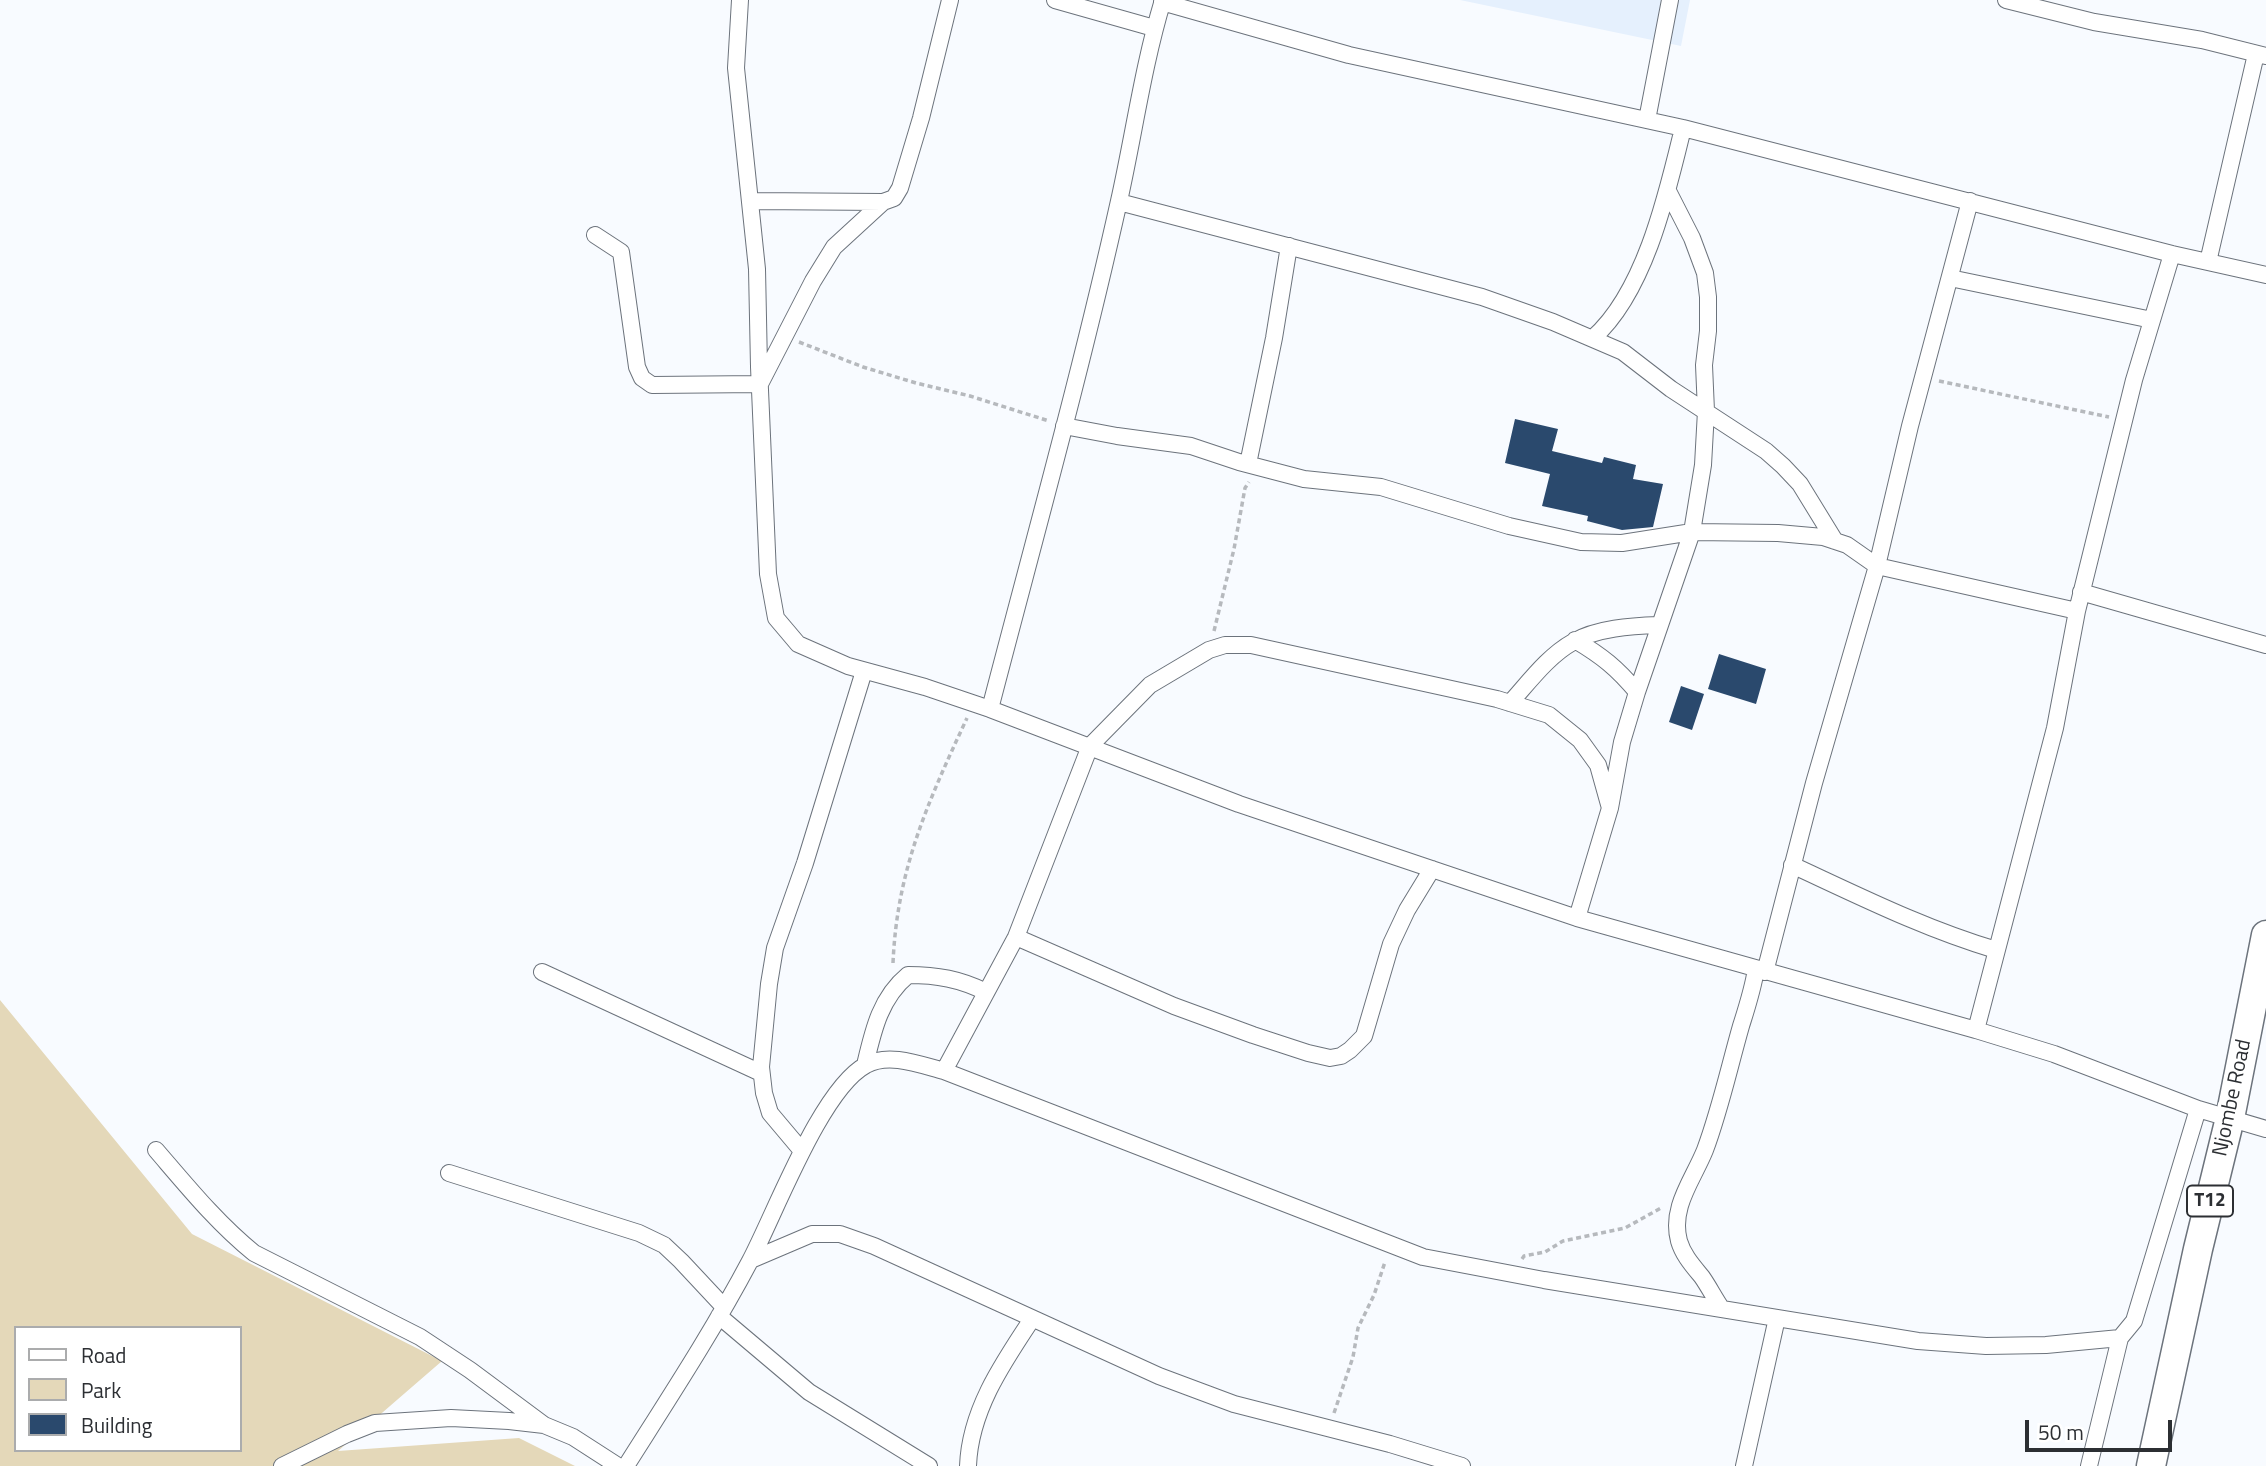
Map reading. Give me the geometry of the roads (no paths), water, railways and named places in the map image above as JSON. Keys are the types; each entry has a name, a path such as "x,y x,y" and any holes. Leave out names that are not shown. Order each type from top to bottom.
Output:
{"highway":[{"name":"Njombe Road","path":"2151,1466 2198,1249 2230,1118 2266,935"}],"street":[{"path":"740,0 736,68 757,269 768,574 776,618 798,644 848,666 982,706 1239,804 1577,918 1976,1030 2054,1054 2197,1109 2266,1129"},
{"path":"752,201 883,202 894,198 900,188 921,118 950,0"},
{"path":"1055,0 1154,28"},
{"path":"1647,120 1670,0"},
{"path":"2006,0 2094,22 2202,40 2261,55 2208,262"},
{"path":"982,706 1064,426 1119,202 1139,95 1162,1 1349,55 1684,128 2172,254 2266,275"},
{"path":"1592,338 1608,324 1631,290 1668,191 1684,128"},
{"path":"1577,918 1610,808 1622,742 1692,532 1703,465 1708,298 1705,273 1692,238 1668,191"},
{"path":"1722,1309 1688,1261 1679,1243 1679,1205 1704,1151 1793,866 1877,566 1970,201"},
{"path":"760,384 813,281 834,247 883,202"},
{"path":"1119,202 1482,297 1623,352 1654,377 1766,451 1783,466 1800,484 1835,541"},
{"path":"595,235 621,252 637,367 642,378 652,385 760,384"},
{"path":"1248,464 1275,338 1289,246"},
{"path":"1976,1030 2055,728 2081,592 2152,320 2172,254"},
{"path":"1950,278 2152,320"},
{"path":"1064,426 1191,446 1304,479 1381,487 1509,526 1581,542 1622,543 1692,532 1801,534 1847,545 1877,566 2077,611"},
{"path":"2081,592 2266,645"},
{"path":"1510,703 1556,654 1575,640 1608,630 1659,625"},
{"path":"1575,640 1604,657 1637,692"},
{"path":"944,1071 1016,937 1090,746 1150,685 1209,650 1225,645 1251,645 1510,703 1549,715 1580,740 1598,765 1610,808"},
{"path":"802,1151 770,1113 764,1093 761,1073 769,984 775,948 805,863 864,671"},
{"path":"1793,866 1883,909 1996,950"},
{"path":"1016,937 1174,1006 1308,1053 1330,1058 1341,1056 1364,1036 1391,944 1407,910 1432,869"},
{"path":"542,972 761,1073"},
{"path":"865,1065 872,1033 892,988 908,975 963,981 986,992"},
{"path":"626,1466 751,1260 802,1151 840,1088 865,1065 884,1059 944,1071 1423,1257 1510,1274 1918,1341 1986,1346 2046,1345 2120,1338"},
{"path":"2089,1466 2120,1338 2134,1321 2197,1109"},
{"path":"156,1150 211,1213 254,1253 419,1337 470,1370 544,1425 573,1437 618,1466"},
{"path":"449,1173 639,1233 664,1245 681,1261 721,1311 809,1392 929,1466"},
{"path":"751,1260 813,1234 840,1234 873,1246 1159,1376 1234,1404 1462,1466"},
{"path":"1744,1466 1777,1318"},
{"path":"968,1466 975,1422 984,1400 1032,1319"},
{"path":"282,1466 346,1434 375,1423 452,1418 544,1425"}]}
